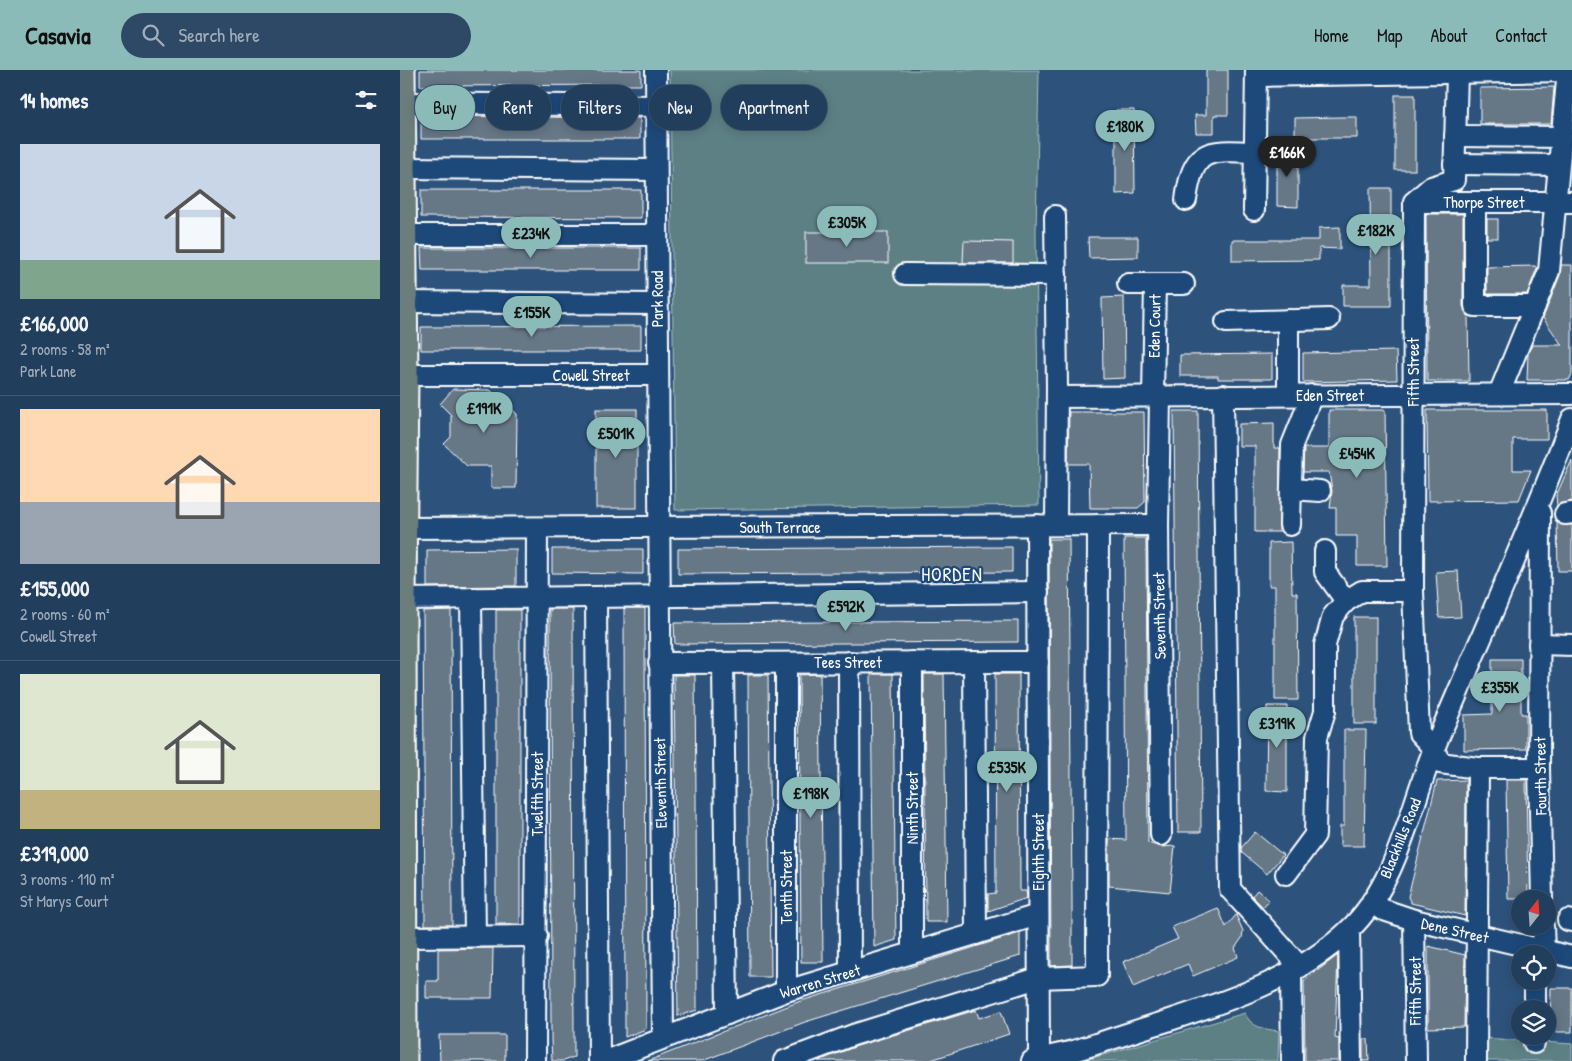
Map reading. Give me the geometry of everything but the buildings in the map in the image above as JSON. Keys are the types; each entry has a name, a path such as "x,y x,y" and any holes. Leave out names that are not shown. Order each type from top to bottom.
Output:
{"main road":[{"path":"402,70 401,599 403,936 401,999 404,1061"}],"street":[{"name":"Park Road","path":"656,70 656,85"},
{"path":"1254,210 1253,152 1256,73 1569,71 1558,165 1563,202 1549,271 1499,394"},
{"path":"1414,202 1431,187 1454,180 1457,73"},
{"path":"403,103 649,106"},
{"name":"Park Road","path":"656,130 658,527"},
{"path":"1455,136 1561,137"},
{"path":"1186,200 1189,176 1193,166 1200,159 1210,153 1222,151 1253,152"},
{"path":"1454,164 1558,165"},
{"path":"402,173 656,170"},
{"name":"Thorpe Street","path":"1414,202 1563,202"},
{"name":"Fifth Street","path":"1414,202 1413,591 1419,733 1434,750 1440,763 1478,768"},
{"path":"1475,202 1475,306 1535,306"},
{"name":"Eighth Street","path":"1035,1060 1038,978 1038,592 1057,397 1055,216"},
{"path":"402,240 656,235"},
{"path":"905,274 1056,275"},
{"name":"Eden Court","path":"1128,284 1155,284 1157,396"},
{"path":"1155,284 1184,284"},
{"path":"403,305 657,304"},
{"path":"1226,322 1330,319"},
{"path":"1288,320 1288,395"},
{"name":"Cowell Street","path":"402,375 657,375"},
{"name":"Eden Street","path":"1057,397 1572,394"},
{"path":"1223,395 1230,889 1296,970 1292,1061"},
{"path":"1290,525 1292,445 1312,395"},
{"name":"Seventh Street","path":"1157,396 1162,836"},
{"name":"Blackhills Road","path":"1035,1060 1078,1050 1234,999 1296,970 1349,930 1372,901 1387,874 1434,750 1540,504 1572,418"},
{"path":"1291,490 1320,491"},
{"name":"Fourth Street","path":"1540,504 1539,768 1542,890"},
{"name":"South Terrace","path":"402,515 537,528 1158,525"},
{"path":"784,1061 853,1035 1038,978 1097,976 1098,525"},
{"name":"Eleventh Street","path":"658,527 663,1038"},
{"name":"Twelfth Street","path":"535,1061 537,936 537,528"},
{"path":"1325,551 1325,572 1346,600"},
{"path":"1286,874 1316,835 1316,737 1326,711 1325,645 1333,616 1346,600 1362,591 1413,591"},
{"path":"401,599 1038,592"},
{"path":"596,596 599,1061"},
{"path":"471,598 475,936"},
{"path":"1539,644 1572,645"},
{"path":"723,662 726,1014"},
{"name":"Tenth Street","path":"786,662 786,991"},
{"path":"849,662 850,972"},
{"name":"Ninth Street","path":"912,662 912,953"},
{"path":"974,662 976,934"},
{"name":"Tees Street","path":"659,663 1038,662"},
{"path":"1476,1061 1478,768 1539,768"},
{"name":"Dene Street","path":"1372,901 1381,909 1414,920 1515,945"},
{"name":"Warren Street","path":"605,1061 786,991 1038,915"},
{"name":"Fifth Street","path":"1414,920 1416,1061"},
{"path":"1349,930 1351,1061"},
{"path":"403,936 537,936"},
{"name":"Dene Street","path":"1556,954 1572,957"}],"green space":[{"path":"670,70 1039,70 1036,234 1039,505 675,510 671,130 711,130 711,85 670,85"},
{"path":"1245,1013 1255,1025 1279,1031 1278,1061 1083,1061"},
{"path":"1483,1038 1511,1040 1511,1045 1572,1044 1572,1061 1483,1061"}],"district":[{"name":"HORDEN","path":"952,574"}]}
